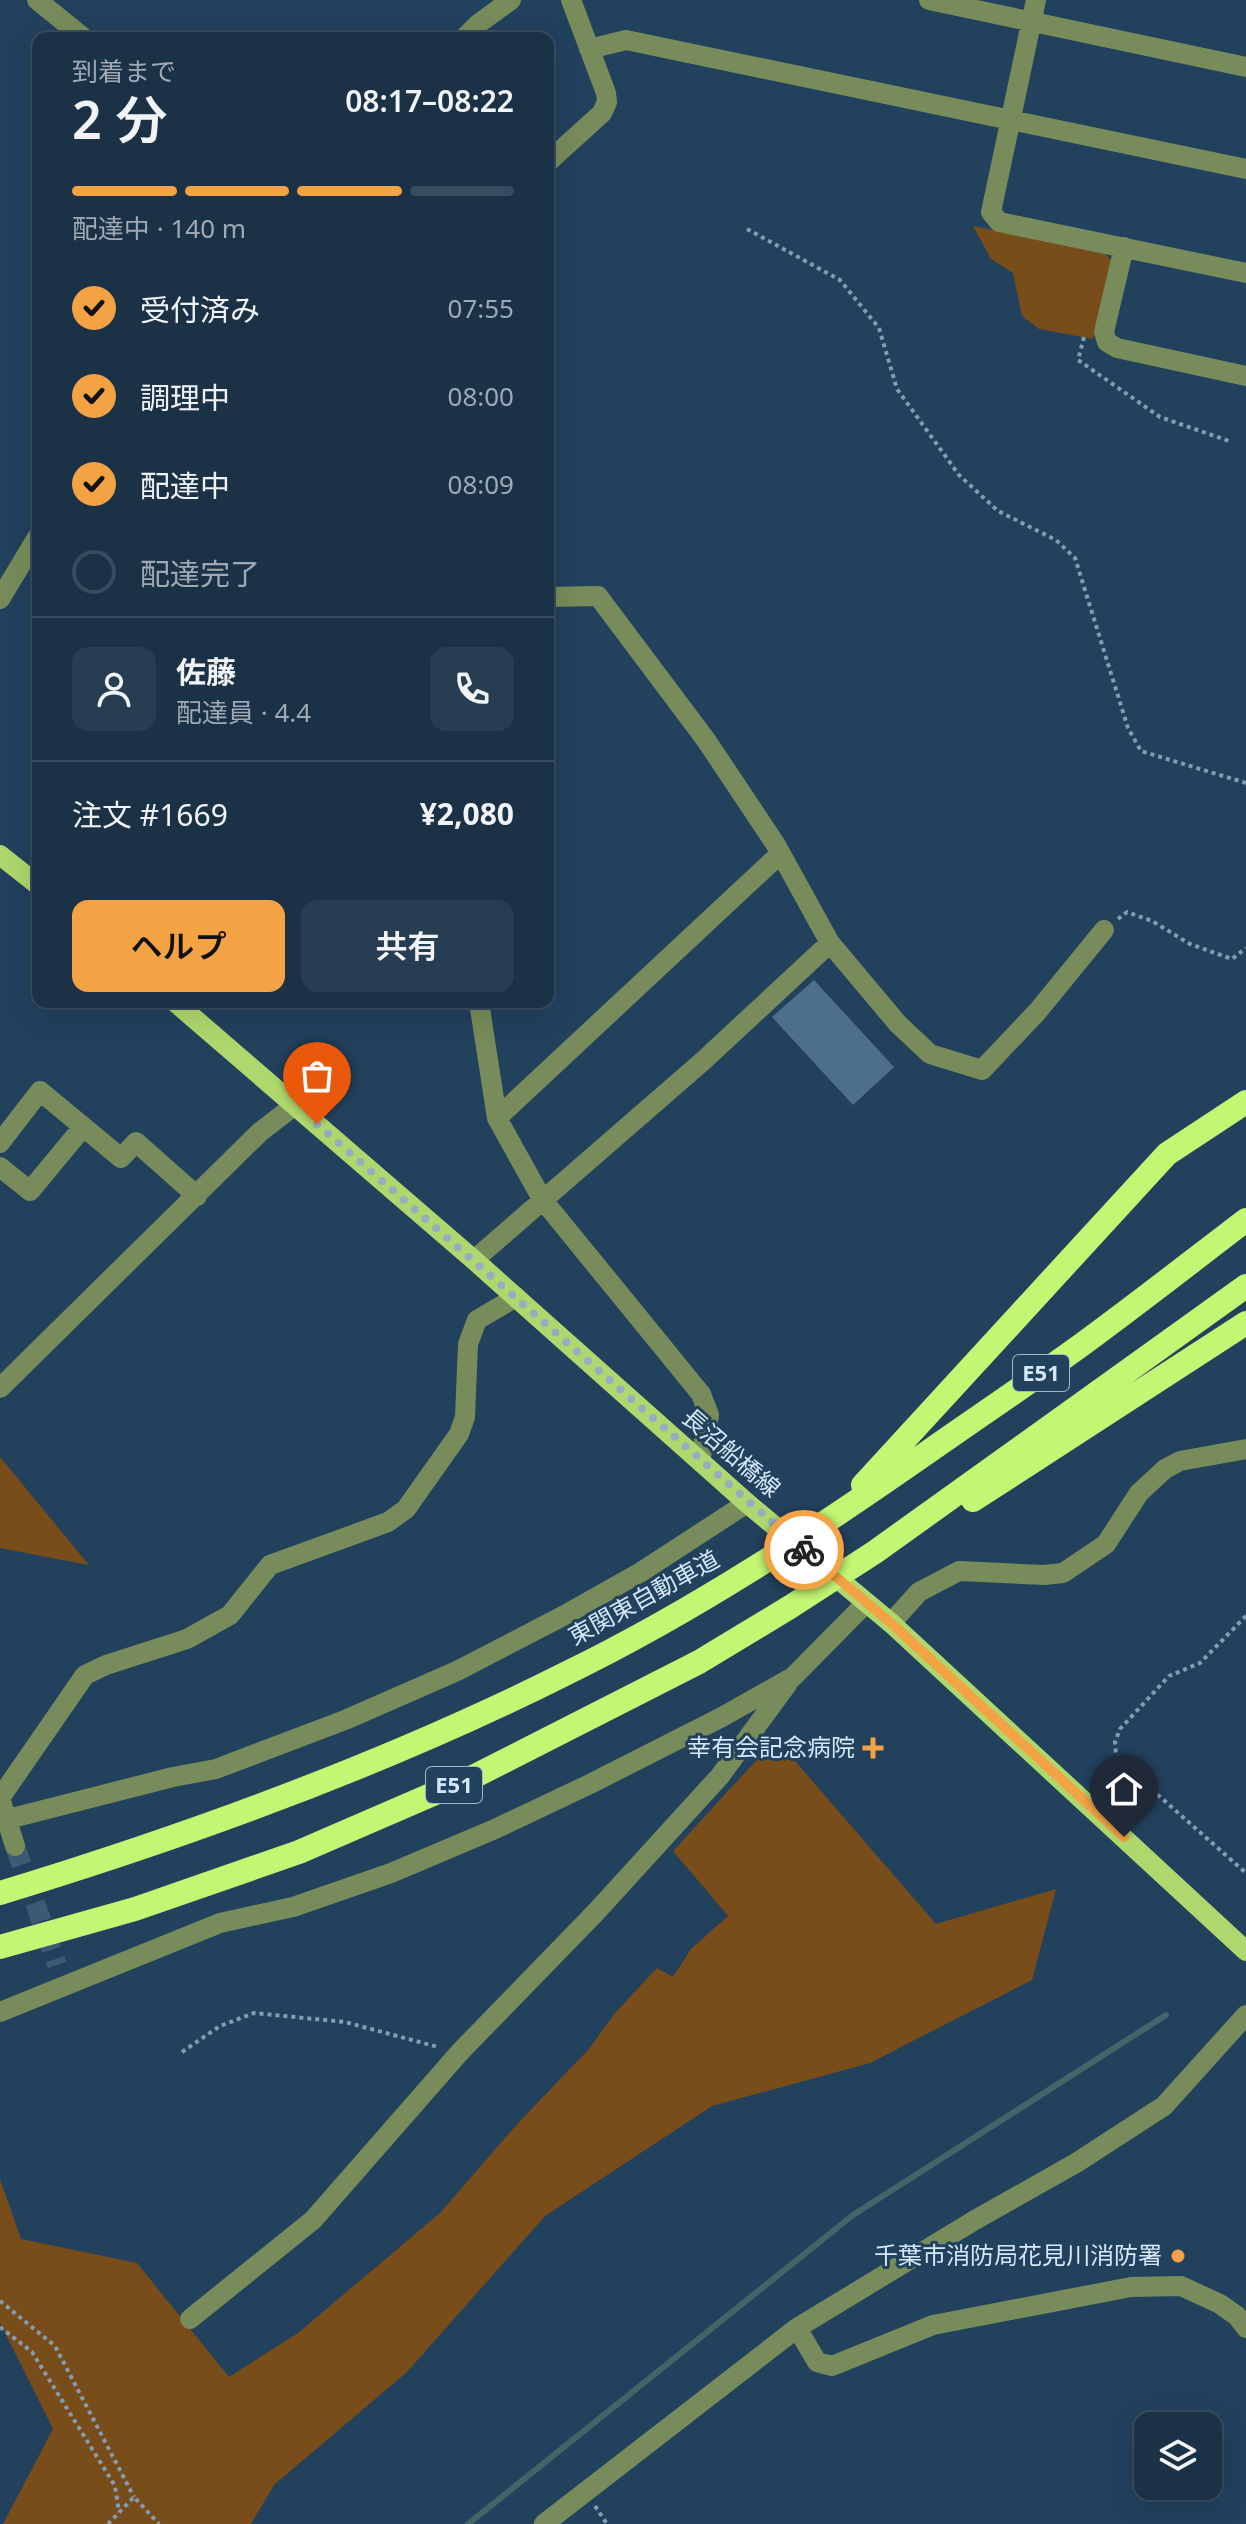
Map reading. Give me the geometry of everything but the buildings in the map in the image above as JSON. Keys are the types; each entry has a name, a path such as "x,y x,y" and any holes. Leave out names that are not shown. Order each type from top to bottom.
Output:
{"highway":[{"path":"832,1519 1167,1154 1246,1102"},
{"name":"東関東自動車道","path":"0,1893 168,1839 282,1797 477,1716 569,1672 664,1621 832,1519 1079,1346 1246,1220"},
{"name":"E51","path":"1,1947 135,1909 299,1852 477,1775 699,1662 875,1552 1246,1286"},
{"path":"875,1552 958,1509 1246,1323"},
{"path":"0,1876 282,1797"}],"main road":[{"path":"0,855 32,880"},
{"name":"長沼船橋線","path":"182,1008 474,1260 747,1503 891,1623 1246,1951"}],"street":[{"path":"37,0 77,32"},
{"path":"476,32 511,0"},
{"path":"554,157 602,113 607,102 571,0"},
{"path":"929,0 1246,67"},
{"path":"1036,0 991,212 999,222 1246,273"},
{"path":"589,49 626,40 1246,169"},
{"path":"1124,247 1104,332 1107,342 1117,348 1246,376"},
{"path":"0,599 32,546"},
{"path":"554,597 598,596 706,740 780,854 830,943 898,1024 930,1054 982,1070 1037,1012 1104,930"},
{"path":"497,1118 780,854"},
{"path":"474,1260 703,1061 830,943"},
{"path":"480,1008 497,1118 542,1199 701,1394 709,1415 700,1461"},
{"path":"0,1143 40,1091 121,1158 136,1142 197,1196"},
{"path":"0,1388 260,1132 295,1105"},
{"path":"0,1167 30,1191 83,1127"},
{"path":"15,1846 4,1820 0,1798 85,1675 106,1665 187,1639 230,1615 270,1565 388,1522 406,1509 459,1434 465,1417 468,1344 477,1320 516,1297"},
{"path":"891,1623 919,1592 959,1571 1063,1573 1106,1544 1139,1493 1165,1469 1180,1461 1246,1449"},
{"path":"4,1820 216,1769 345,1720 457,1671 563,1616 641,1572 747,1503"},
{"path":"190,2319 313,2220 460,2052 596,1912 720,1776 793,1677 866,1603"},
{"path":"0,2012 220,1923 293,1907 391,1873 590,1784 793,1677"},
{"path":"57,1965 63,1985"},
{"path":"544,2524 797,2328 1076,2163 1164,2106 1246,2015"},
{"path":"797,2328 817,2362 832,2366 933,2325 1131,2287 1181,2286 1220,2304 1237,2316 1246,2328"}],"path":[{"path":"747,229 840,280 879,328 897,389 959,475 998,511 1056,540 1075,558 1128,728 1141,751 1246,783"},
{"path":"1086,329 1078,360 1160,417 1229,441"},
{"path":"1104,930 1127,912 1152,921 1190,944 1232,959 1246,948"},
{"path":"1246,1616 1200,1663 1169,1676 1120,1729 1115,1742 1116,1755 1123,1764 1246,1873"},
{"path":"182,2052 220,2026 254,2013 345,2022 460,2052"},
{"path":"0,2301 55,2346 134,2497 159,2524"},
{"path":"0,2327 32,2352 115,2486 119,2512"},
{"path":"108,2524 134,2497"}],"shaded area":[{"path":"973,226 1105,254 1112,261 1093,339 1039,329 1022,316 1013,273 991,259"},
{"path":"0,1457 89,1565 0,1548"},
{"path":"763,1753 795,1761 936,1924 1056,1889 1032,1980 870,2063 712,2106 545,2216 407,2372 274,2485 251,2524 3,2524 53,2429 0,2323 0,2179 21,2239 137,2263 229,2377 298,2333 440,2213 519,2122 588,2050 616,2012 657,1968 673,1977 691,1949 728,1916 673,1851"}],"waterway":[{"path":"468,2524 853,2215 1166,2015"}],"tunnel":[{"path":"15,1846 57,1965"}],"way so far":[{"path":"317,1124 804,1550"}],"place":[{"name":"幸有会記念病院","path":"873,1748"},
{"name":"千葉市消防局花見川消防署","path":"1178,2256"}],"route":[{"path":"804,1550 891,1623 1124,1837"}]}
